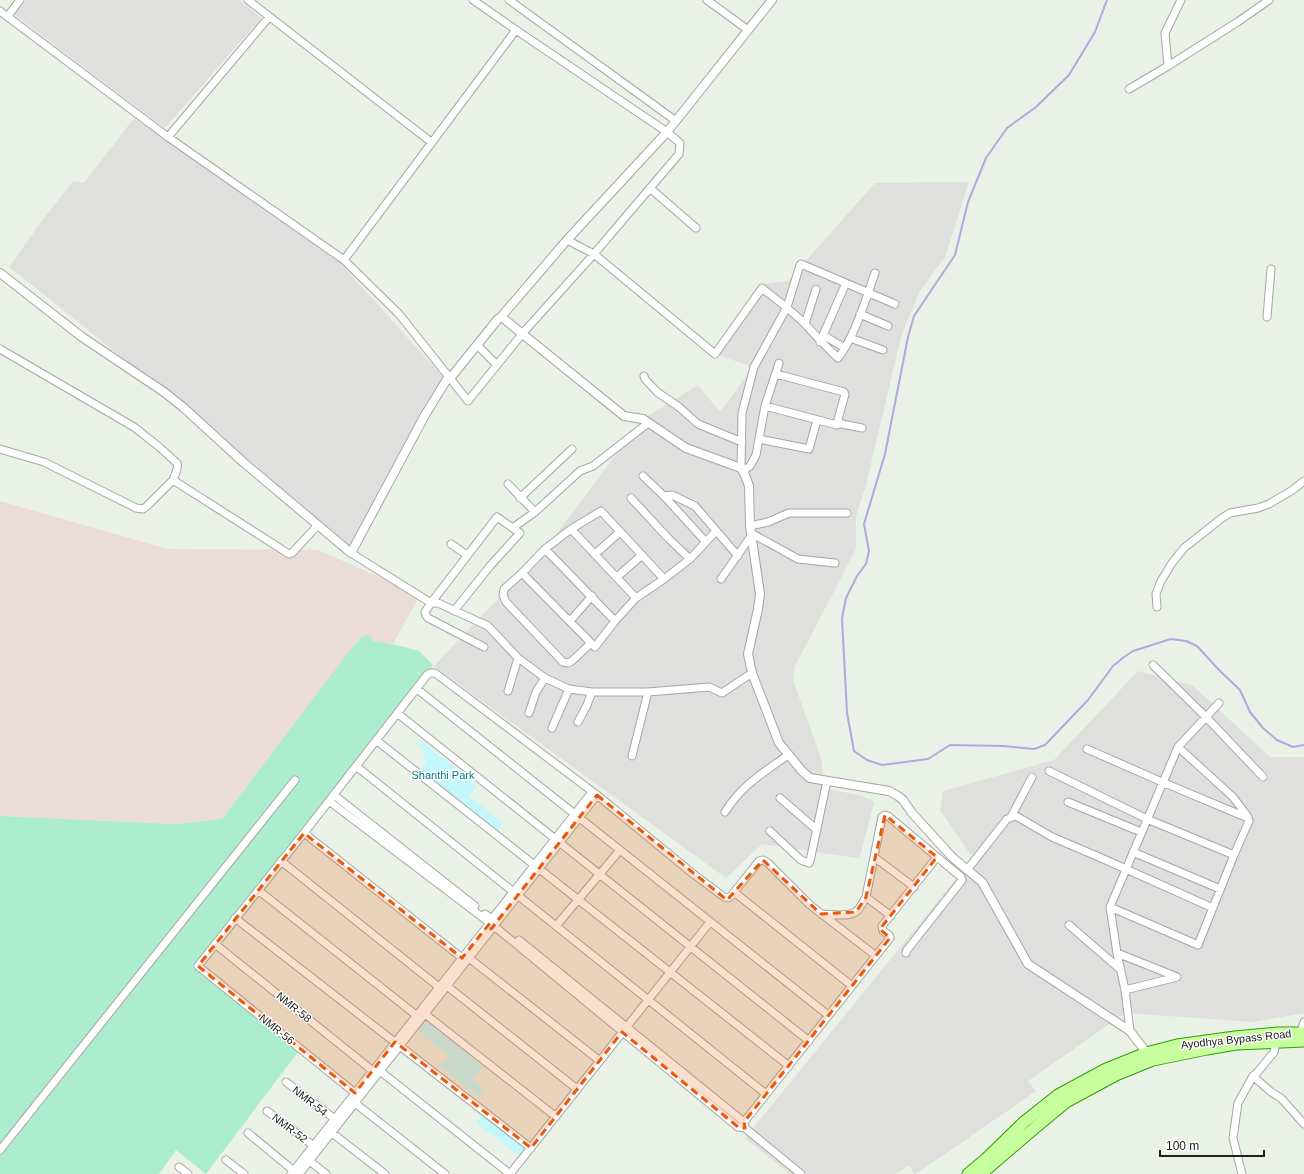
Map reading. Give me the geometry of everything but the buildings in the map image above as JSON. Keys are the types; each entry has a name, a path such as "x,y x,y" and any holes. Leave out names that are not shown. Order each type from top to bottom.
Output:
{"main road":[{"name":"Ayodhya Bypass Road","path":"968,1174 986,1159 1024,1122 1058,1095 1106,1069 1150,1057 1235,1041 1303,1035"},
{"name":"Ayodhya Bypass Road","path":"981,1174 1066,1102 1150,1057"}],"street":[{"path":"8,16 20,0"},
{"path":"248,0 431,142"},
{"path":"0,11 168,137 344,260 399,314 468,401 522,334 594,254 679,154 680,143 667,132 473,0"},
{"path":"509,0 676,121"},
{"path":"707,0 748,30"},
{"path":"351,553 425,415 449,376 452,376 498,319 567,240 667,132 772,0"},
{"path":"1168,66 1165,33 1181,0"},
{"path":"1129,89 1239,21 1269,0"},
{"path":"168,137 269,17"},
{"path":"344,260 516,30"},
{"path":"651,188 696,228"},
{"path":"567,240 594,254 715,354 762,288 822,338 838,358 850,338 875,273"},
{"path":"895,304 802,264 800,265 786,307 754,367 742,413 742,469 749,486 751,532 760,594 748,654 752,673 779,743 802,771 810,778 889,791 903,800 912,813 952,857 982,882 1028,964 1130,1031 1150,1057"},
{"path":"1267,317 1271,269"},
{"path":"0,273 82,337 164,392 184,408 243,462 351,553 431,602 438,603 488,626 518,658 545,678 569,689 592,692 648,692 709,687 722,693 752,673"},
{"path":"822,338 846,283"},
{"path":"805,324 816,289"},
{"path":"860,314 888,326"},
{"path":"501,317 624,416 643,419 686,448 742,469 750,466 756,455 765,406 780,363"},
{"path":"822,338 845,348"},
{"path":"850,338 883,350"},
{"path":"477,345 497,365"},
{"path":"0,349 134,427 176,463 178,470 172,480 147,506 143,508 136,508 44,462 0,449"},
{"path":"776,374 844,392 845,394 837,423"},
{"path":"644,376 657,392 677,406 698,424 742,442"},
{"path":"765,406 837,425 837,423 862,428"},
{"path":"759,439 809,449 817,420"},
{"path":"514,527 535,512 580,471 593,466 648,423"},
{"path":"520,498 572,449"},
{"path":"643,476 664,496 705,541"},
{"path":"172,480 289,554 292,553 318,525"},
{"path":"1157,607 1156,594 1161,581 1184,548 1230,513 1258,508 1269,504 1291,491 1304,481"},
{"path":"508,484 535,512"},
{"path":"664,496 672,495 695,506 738,556"},
{"path":"630,498 690,559"},
{"path":"591,643 572,661 568,663 564,662 506,602 503,595 504,589 545,549 601,511 664,579"},
{"path":"722,579 738,556 751,532 768,522 789,513 847,513"},
{"path":"454,611 490,566 520,533 514,527 497,516 425,612 428,618 484,647"},
{"path":"571,530 636,598"},
{"path":"522,573 595,647 615,621 636,598 690,559 705,541 716,531"},
{"path":"595,554 620,532"},
{"path":"751,532 798,559 835,563"},
{"path":"451,544 468,555"},
{"path":"545,549 615,621"},
{"path":"617,577 642,555"},
{"path":"570,621 592,596"},
{"path":"508,691 518,658"},
{"path":"1153,665 1206,717 1263,777"},
{"path":"215,944 427,675 430,673 435,673 595,794 692,873 724,897 728,898 759,861 763,860 767,862 810,906 876,956"},
{"path":"529,713 536,692 545,678"},
{"path":"417,689 828,1015"},
{"path":"552,728 569,689"},
{"path":"578,722 592,692"},
{"path":"632,756 648,692"},
{"path":"1130,1031 1125,990 1117,953 1110,907 1178,747 1219,703"},
{"path":"397,713 809,1041"},
{"path":"376,740 789,1066"},
{"path":"1110,907 1198,945 1249,821 1234,797 1178,747"},
{"path":"1087,749 1248,818"},
{"path":"725,812 733,799 748,783 788,755"},
{"path":"356,766 766,1094"},
{"path":"1049,771 1147,819 1234,855"},
{"path":"1011,818 1032,777"},
{"path":"0,1150 295,780"},
{"path":"770,831 801,860 809,863 827,781"},
{"path":"307,1159 314,1146 334,1119 358,1095 397,1044 416,1015 494,923 595,794"},
{"path":"331,798 494,923 624,1029 738,1127 744,1125 766,1094 876,956 890,936 882,928 938,857"},
{"path":"780,798 817,830"},
{"path":"1068,802 1141,832"},
{"path":"821,914 846,915 856,912 861,905 866,897 882,817 885,815 888,816 938,857 961,877 962,880 906,953"},
{"path":"967,870 1007,819 1016,816 1052,837 1213,908"},
{"path":"304,833 600,1061"},
{"path":"556,926 620,850"},
{"path":"1133,852 1220,889"},
{"path":"874,857 914,887"},
{"path":"281,861 439,987"},
{"path":"258,890 416,1015"},
{"path":"734,892 852,986"},
{"path":"866,897 891,916"},
{"path":"235,918 530,1148"},
{"path":"510,1174 710,922"},
{"path":"1069,925 1121,970"},
{"name":"NMR-56","path":"215,944 198,966 358,1095"},
{"name":"NMR-58","path":"215,944 510,1174"},
{"path":"1117,953 1177,977 1125,990"},
{"path":"397,1044 425,1014 447,986 465,958"},
{"path":"447,986 577,1089"},
{"path":"425,1014 556,1116"},
{"path":"1303,1035 1304,1022"},
{"path":"1242,1174 1233,1138 1238,1102 1253,1076 1274,1052 1278,1038"},
{"path":"1253,1076 1271,1092 1281,1098 1304,1124"},
{"name":"NMR-54","path":"286,1082 334,1119"},
{"path":"248,1133 295,1173 332,1132 355,1103 358,1095"},
{"path":"355,1103 445,1174"},
{"name":"NMR-52","path":"267,1111 314,1146"},
{"path":"744,1125 801,1174"},
{"path":"332,1132 385,1174"},
{"path":"307,1159 326,1174"},
{"path":"226,1160 244,1174"},
{"path":"179,1167 188,1174"}],"highlighted area":[{"path":"597,795 727,900 763,860 821,914 856,912 866,897 885,815 937,857 880,929 890,938 744,1122 745,1128 738,1127 622,1032 531,1148 395,1042 355,1093 198,966 304,833 462,958 490,923 491,929"}],"shaded area":[{"path":"27,0 239,0 261,18 165,128 15,15"},
{"path":"134,118 340,263 444,378 386,478 350,546 233,447 9,267 73,181 84,183"},
{"path":"969,182 945,257 920,291 902,333 866,485 856,516 856,549 795,666 793,680 821,758 825,788 862,796 874,802 860,856 857,858 762,844 726,878 434,666 545,549 643,419 698,385 720,412 753,367 715,354 763,284 788,281 875,183"},
{"path":"0,501 168,549 318,550 420,595 393,644 380,643 372,639 360,639 222,819 175,824 0,816"},
{"path":"1138,671 1192,685 1270,757 1304,757 1304,1013 1254,1022 1125,1013 1028,1081 1036,1091 916,1174 914,1174 909,1165 896,1174 790,1174 745,1138 973,858 940,810 943,791 1054,760"}],"green space":[{"path":"365,635 369,635 374,641 419,651 433,665 195,966 298,1052 206,1174 176,1150 159,1174 0,1174 0,816 175,824 222,819 354,645 356,645"},
{"name":"Shanthi Park","path":"419,739 477,786 469,796 503,823 495,833 419,772 427,762 425,760 426,758 422,755 425,752 417,743"},
{"path":"425,1018 484,1067 473,1078 484,1089 479,1097 439,1066 448,1056 416,1029"},
{"path":"486,1111 531,1148 522,1158 476,1123"}],"waterway":[{"path":"1107,0 1095,32 1069,75 1036,107 1007,128 986,158 968,202 955,255 914,316 908,337 885,454 864,524 869,551 866,564 857,576 846,598 842,618 847,713 854,751 867,760 882,765 928,759 950,745 1004,746 1034,749 1045,745 1088,700 1113,666 1124,657 1133,651 1171,639 1186,641 1197,646 1240,690 1250,712 1263,728 1277,740 1293,747 1304,745"}]}
